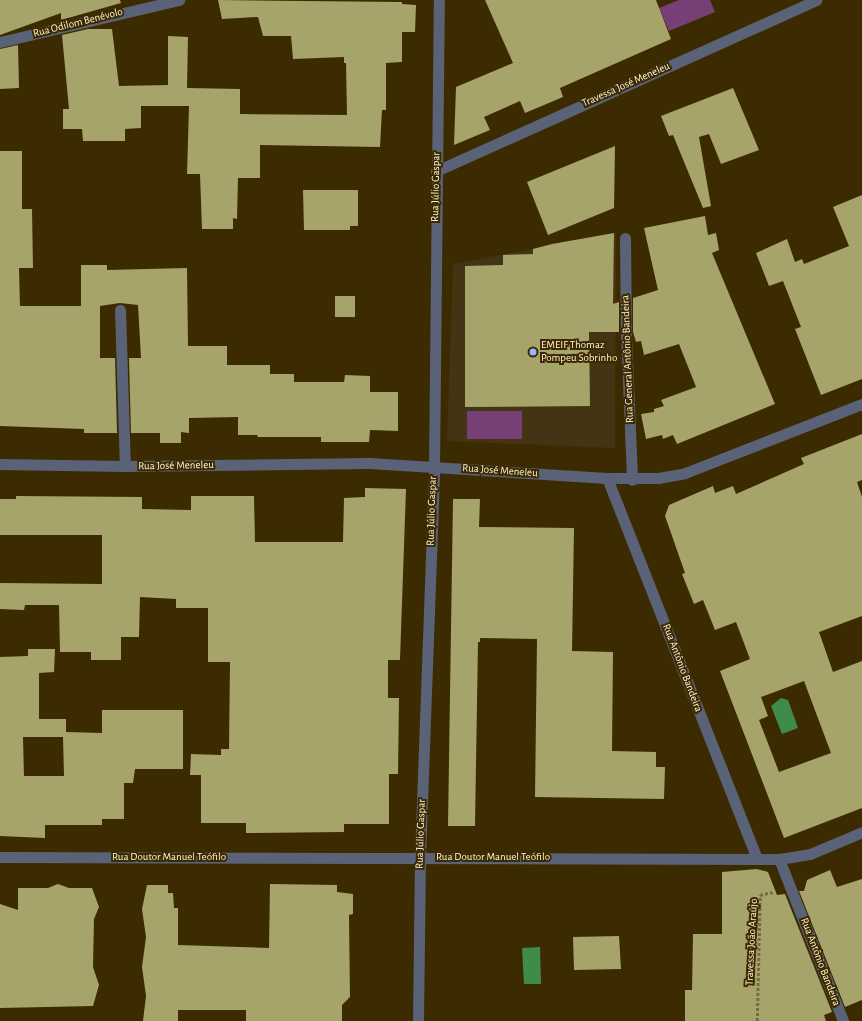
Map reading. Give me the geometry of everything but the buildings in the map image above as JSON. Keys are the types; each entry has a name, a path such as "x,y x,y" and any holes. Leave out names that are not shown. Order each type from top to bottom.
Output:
{"street":[{"name":"Rua Odilom Benévolo","path":"0,42 179,0"},
{"name":"Rua Júlio Gaspar","path":"418,1021 420,856 434,466 439,0"},
{"name":"Travessa José Meneleu","path":"436,170 816,0"},
{"name":"Rua General Antônio Bandeira","path":"626,238 626,334 632,480"},
{"name":"Rua José Meneleu","path":"120,310 125,466"},
{"name":"Rua José Meneleu","path":"0,464 125,466 369,463 632,480 658,478 685,473 862,404"},
{"name":"Rua Antônio Bandeira","path":"607,478 757,858"},
{"name":"Rua Doutor Manuel Teófilo","path":"0,857 420,856 779,858 810,854 862,832"},
{"name":"Rua Antônio Bandeira","path":"779,858 843,1021"}],"path":[{"name":"Travessa João Araújo","path":"757,1021 760,895 791,888"}],"shaded area":[{"path":"679,0 710,0 715,12 669,31 659,8"},
{"name":"EMEIF Thomaz Pompeu Sobrinho","path":"616,233 615,448 447,441 453,264"},
{"path":"467,411 522,411 522,439 467,439"},
{"path":"781,698 788,700 798,728 782,734 771,706"},
{"path":"540,947 541,984 524,984 522,948"}],"place":[{"name":"EMEIF Thomaz Pompeu Sobrinho","path":"533,352"}]}
